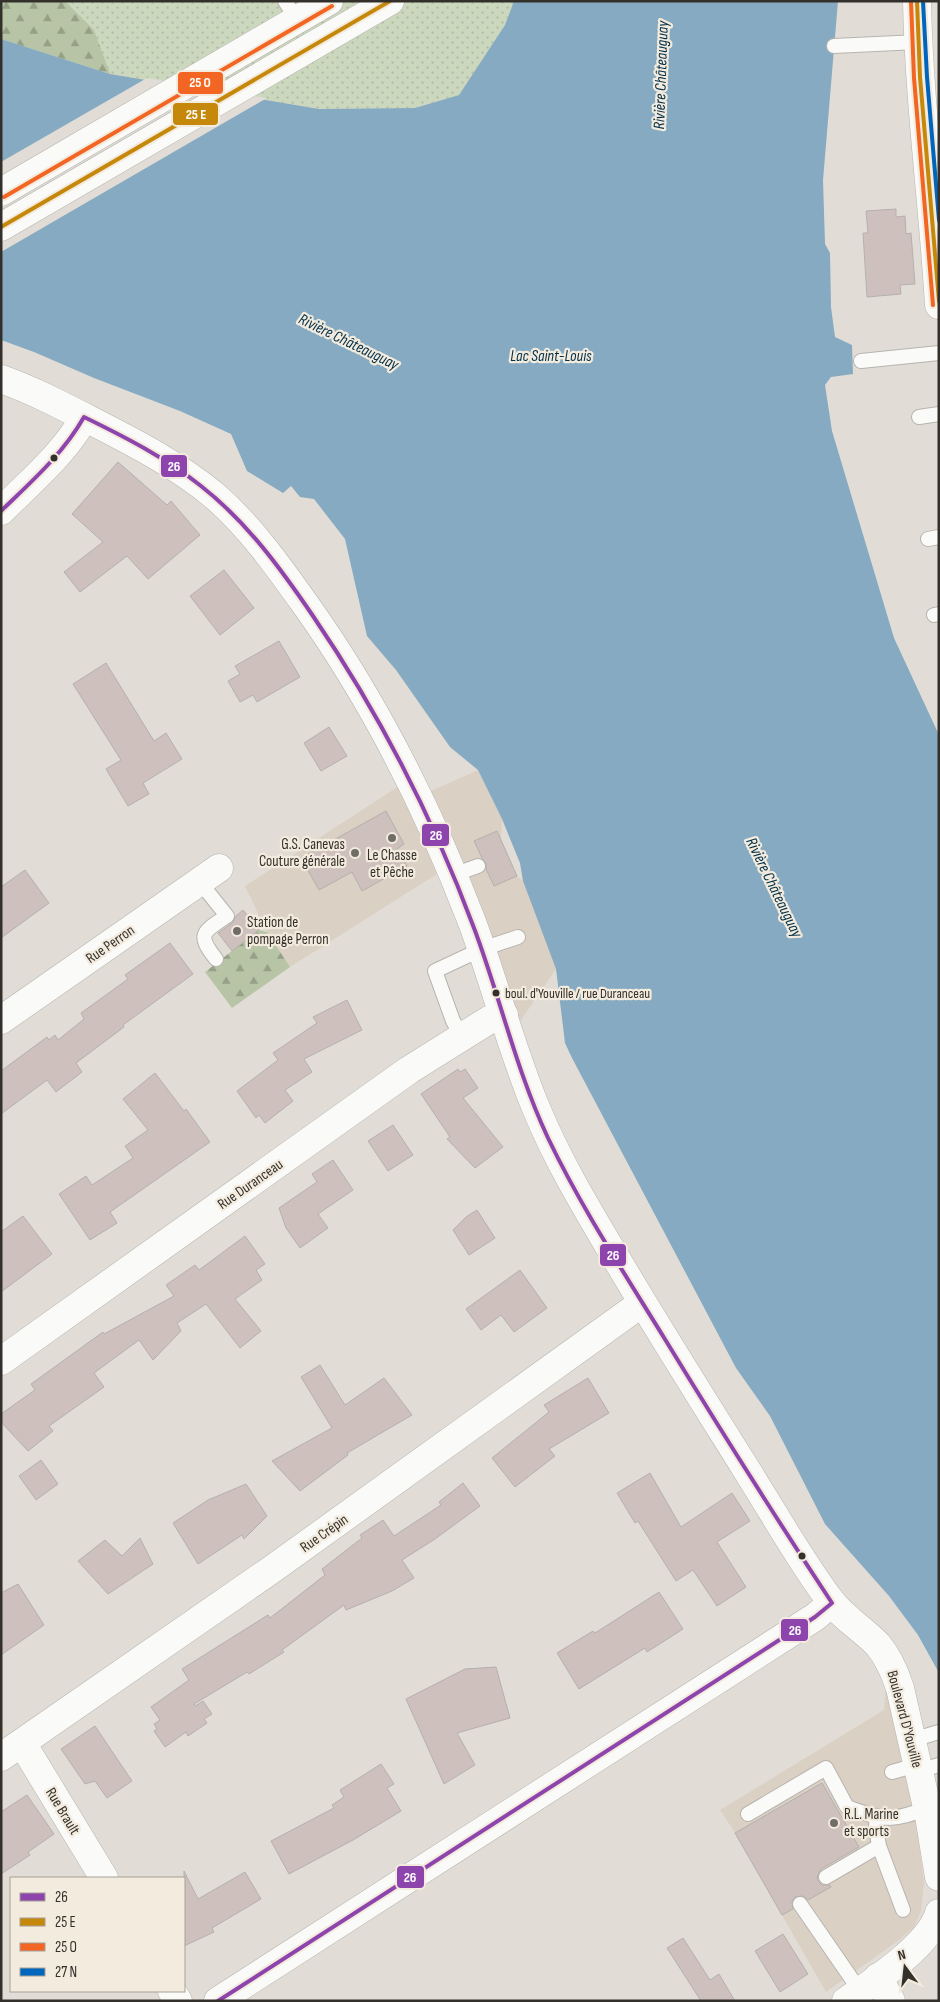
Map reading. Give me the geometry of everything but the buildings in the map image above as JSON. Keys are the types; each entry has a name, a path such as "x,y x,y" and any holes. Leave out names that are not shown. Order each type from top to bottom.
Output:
{"street":[{"path":"1,192 291,11 329,1"},
{"path":"1,227 390,1"},
{"path":"917,1 920,94 933,213 939,306"},
{"name":"Boulevard D'Youville","path":"1,379 40,395 151,451 187,475 239,519 280,569 323,629 378,720 424,807 466,871 482,950 518,1060 546,1134 586,1208 642,1303 832,1603 878,1645 895,1670 916,1763 933,1806 939,1877"},
{"path":"1,511 63,447 78,429 84,417"},
{"name":"Rue Perron","path":"1,1020 209,874"},
{"name":"Rue Duranceau","path":"1,1361 409,1070 489,1020 504,1015"},
{"name":"Rue Crépin","path":"12,1750 319,1536 642,1303"},
{"path":"218,2001 815,1617 832,1603"},
{"name":"Rue Brault","path":"12,1750 103,1877"},
{"path":"861,1990 926,1936 939,1913"},
{"path":"861,1990 891,2001"}],"lane":[{"path":"834,46 918,42"},
{"path":"861,360 939,353"},
{"path":"919,417 939,414"},
{"path":"209,874 227,916 211,927 205,934 205,945 216,958"},
{"path":"462,1037 453,1021 435,971 482,950 518,937"},
{"path":"916,1763 939,1732"},
{"path":"748,1814 826,1768 847,1807 877,1817 892,1819 933,1806"},
{"path":"877,1817 879,1846 903,1910"},
{"path":"826,1877 879,1846"},
{"path":"800,1904 861,1990"}],"shaded area":[{"path":"478,770 502,819 501,840 517,876 523,881 556,969 519,1023 429,792"},
{"path":"399,786 440,872 290,967 267,932 245,886"},
{"path":"886,1684 915,1813 924,1882 921,1911 914,1927 898,1941 826,1992 720,1810 884,1710"}],"green space":[{"path":"1,1 514,1 505,25 459,95 415,108 319,109 110,74 1,39"},
{"path":"1,1 65,1 94,30 110,74 1,39"},
{"path":"259,930 267,932 290,967 232,1008 205,972"}],"water":[{"name":"Lac Saint-Louis","path":"514,1 838,1 823,180 825,244 830,253 831,307 835,337 852,345 853,374 831,377 825,385 832,431 894,638 939,735 939,1673 918,1635 889,1596 825,1524 770,1416 736,1368 572,1058 565,1043 556,969 523,881 520,863 502,819 478,770 450,747 396,670 367,636 345,539 314,499 300,497 291,486 283,493 247,471 231,434 180,411 1,340 1,39 110,74 319,109 415,108 459,95 505,25"}],"pier":[{"path":"147,78 267,98 1,252 1,162"}],"transit line":[{"path":"1,227 390,1"},
{"path":"911,1 914,78 933,305"},
{"path":"917,1 920,77 939,301"},
{"path":"923,1 927,77 939,220"},
{"path":"4,197 332,6"},
{"name":"26","path":"1,511 56,455 84,417 130,440 188,476 218,500 276,564 313,616 360,690 403,767 441,846 474,928 517,1060 537,1112 574,1189 704,1403 832,1603 815,1617 218,2001"}],"place":[{"name":"Le Chasse et Pêche","path":"392,838"},
{"name":"G.S. Canevas Couture générale","path":"355,853"},
{"name":"Station de pompage Perron","path":"237,931"},
{"name":"boul. d'Youville / rue Duranceau","path":"496,993"},
{"name":"R.L. Marine et sports","path":"834,1823"}],"water label":[{"name":"Rivière Châteauguay","path":"660,75"},
{"name":"Rivière Châteauguay","path":"349,341"},
{"name":"Rivière Châteauguay","path":"775,887"}]}
